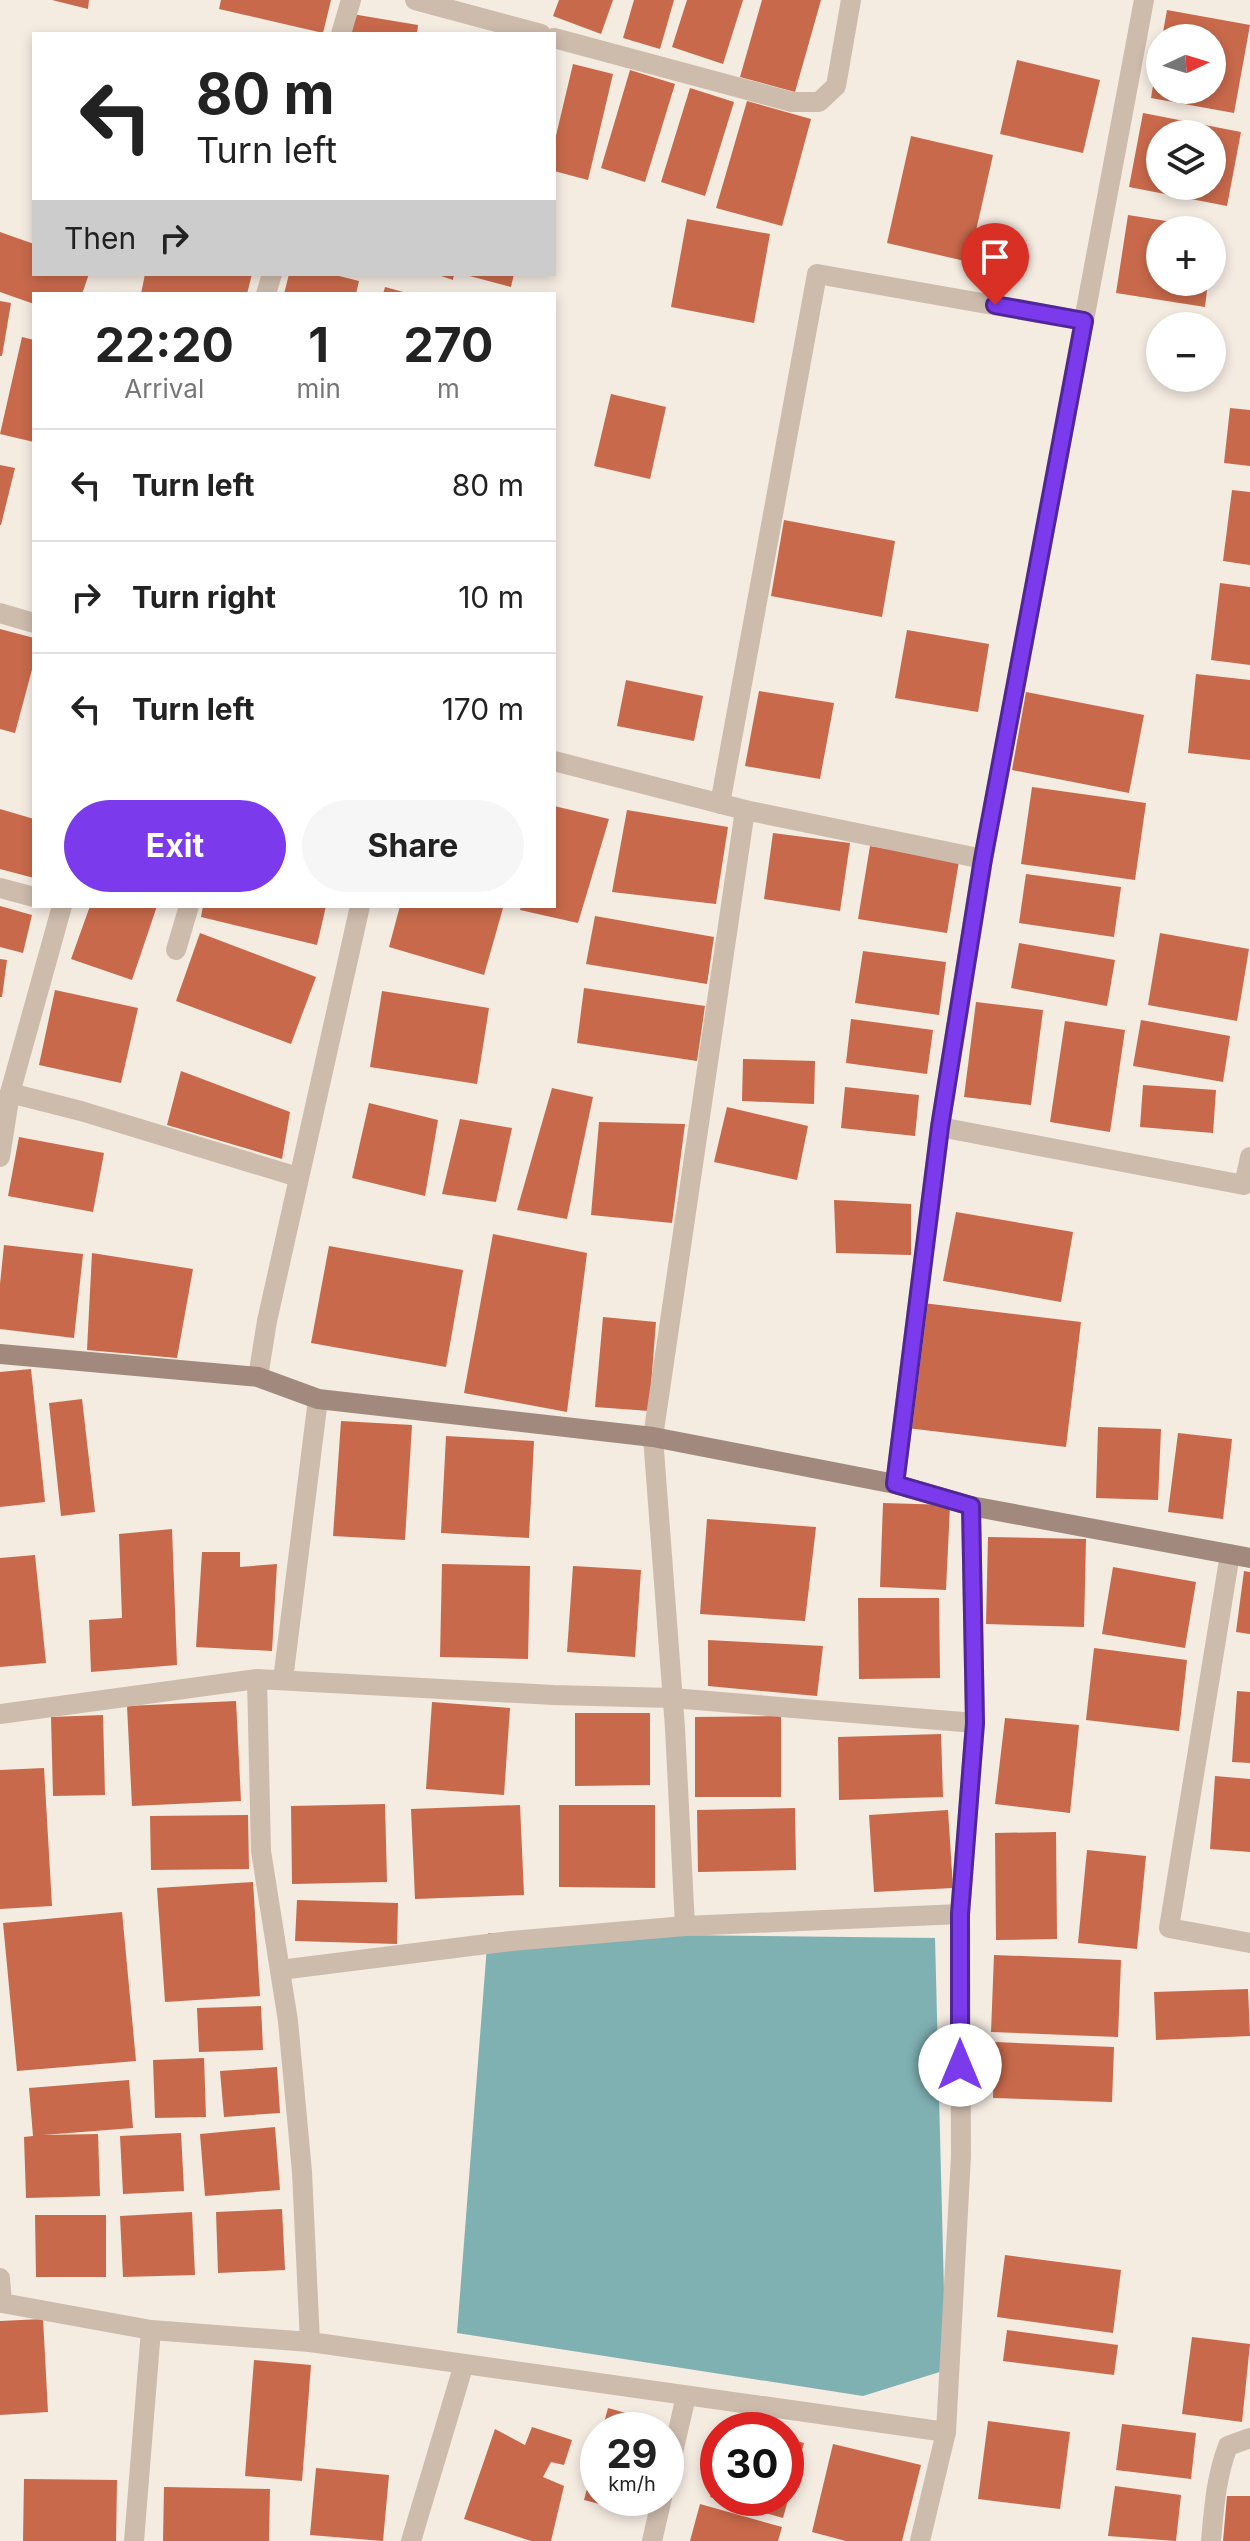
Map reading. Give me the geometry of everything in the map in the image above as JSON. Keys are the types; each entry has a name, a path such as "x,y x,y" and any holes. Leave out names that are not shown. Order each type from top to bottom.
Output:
{"street":[{"path":"342,32 351,0"},
{"path":"415,0 534,32"},
{"path":"556,39 792,102 819,102 836,86 851,0"},
{"path":"895,1484 940,1127 983,859 1144,0"},
{"path":"720,804 817,274 1084,321"},
{"path":"0,613 32,622"},
{"path":"556,762 745,810 983,859"},
{"path":"685,1926 653,1437 745,810"},
{"path":"0,888 32,896"},
{"path":"0,1157 10,1093 61,908"},
{"path":"176,950 188,908"},
{"path":"258,1377 298,1177 360,908"},
{"path":"10,1093 81,1111 298,1177"},
{"path":"940,1127 1244,1185 1250,1157"},
{"path":"0,1354 258,1377 318,1399 653,1437 895,1484 971,1506 1240,1556 1169,1928 1250,1943"},
{"path":"283,1680 318,1399"},
{"path":"920,2541 946,2432 961,2156 960,1914 975,1723 971,1506"},
{"path":"257,1679 261,1851 288,2021 302,2172 310,2342"},
{"path":"0,1714 257,1679 553,1695 672,1698 975,1723"},
{"path":"280,1970 511,1941 685,1926 960,1914"},
{"path":"0,2278 1,2303 151,2330 310,2342 946,2432"},
{"path":"134,2541 151,2330"},
{"path":"411,2541 464,2364"},
{"path":"682,2412 686,2396"},
{"path":"1211,2541 1219,2471 1228,2446 1250,2438"},
{"path":"652,2541 658,2516"}],"water":[{"path":"488,1933 935,1938 946,2370 863,2396 457,2333"}],"building":[{"path":"52,0 89,0 88,9"},
{"path":"221,0 331,0 323,32 219,9"},
{"path":"559,0 613,0 601,34 553,16"},
{"path":"634,0 674,0 660,49 623,38"},
{"path":"687,0 743,0 723,64 672,47"},
{"path":"762,0 821,0 795,92 740,77"},
{"path":"1167,10 1250,25 1234,113 1184,104 1226,104 1226,24 1164,24"},
{"path":"352,14 418,25 417,32 349,32"},
{"path":"1017,60 1100,80 1083,153 1000,134"},
{"path":"573,64 613,74 588,180 556,172 556,136"},
{"path":"630,70 675,84 645,182 601,168"},
{"path":"690,88 734,102 705,196 661,182"},
{"path":"747,101 811,119 782,226 716,208"},
{"path":"1143,113 1179,120 1146,120 1146,190 1129,187"},
{"path":"1226,129 1241,132 1227,206 1196,200 1226,200"},
{"path":"911,136 993,155 969,262 887,243"},
{"path":"1128,215 1146,218 1146,296 1206,296 1205,307 1116,293"},
{"path":"687,219 770,234 754,323 671,307"},
{"path":"0,232 32,243 32,276 88,276 83,292 32,292 32,303 0,292"},
{"path":"145,276 252,276 248,292 141,292"},
{"path":"288,276 339,276 359,281 356,292 284,292"},
{"path":"470,276 514,276 511,287"},
{"path":"385,287 403,292 384,292"},
{"path":"0,301 11,303 2,356 0,356"},
{"path":"22,337 32,340 32,442 0,434"},
{"path":"611,394 666,407 650,479 594,466"},
{"path":"1230,408 1250,410 1250,466 1224,463"},
{"path":"0,465 15,468 1,525 0,525"},
{"path":"1232,490 1250,492 1250,565 1223,561"},
{"path":"784,520 895,541 882,617 771,596"},
{"path":"1220,583 1250,587 1250,665 1211,660"},
{"path":"0,629 32,637 32,669 15,733 0,729"},
{"path":"907,630 989,644 978,712 895,698"},
{"path":"1196,674 1250,680 1250,760 1188,753"},
{"path":"626,680 703,696 694,741 617,726"},
{"path":"759,691 834,703 820,779 745,766"},
{"path":"1026,692 1144,715 1129,793 1012,770"},
{"path":"1032,787 1146,803 1135,880 1021,864"},
{"path":"556,806 609,819 578,923 520,910 556,908"},
{"path":"0,809 32,818 32,877 0,869"},
{"path":"627,810 728,827 716,904 612,892"},
{"path":"773,833 850,843 840,911 764,899"},
{"path":"870,846 959,861 947,933 858,919"},
{"path":"1026,874 1121,887 1114,937 1019,923"},
{"path":"0,906 32,915 23,953 0,947"},
{"path":"89,908 156,908 132,980 71,959"},
{"path":"203,908 326,908 317,945 201,917"},
{"path":"399,908 503,908 484,975 389,947"},
{"path":"595,916 714,937 707,984 586,964"},
{"path":"200,933 316,977 291,1044 176,1001"},
{"path":"1160,933 1249,949 1237,1021 1148,1005"},
{"path":"1019,943 1115,960 1107,1006 1011,988"},
{"path":"863,951 946,962 939,1015 855,1003"},
{"path":"0,959 7,960 2,997 0,997"},
{"path":"584,988 705,1006 697,1061 577,1043"},
{"path":"55,990 138,1008 121,1083 39,1065"},
{"path":"382,991 489,1008 477,1084 370,1067"},
{"path":"976,1002 1043,1010 1031,1105 964,1097"},
{"path":"851,1019 933,1030 927,1074 846,1063"},
{"path":"1141,1020 1230,1036 1223,1082 1133,1066"},
{"path":"1065,1021 1125,1030 1110,1132 1050,1122"},
{"path":"743,1059 815,1061 814,1104 742,1101"},
{"path":"181,1071 290,1112 282,1159 167,1125"},
{"path":"1143,1085 1216,1090 1213,1133 1140,1127"},
{"path":"845,1087 919,1095 915,1136 841,1128"},
{"path":"552,1088 593,1097 567,1219 517,1210"},
{"path":"369,1103 438,1120 425,1196 352,1178"},
{"path":"727,1107 808,1126 797,1180 714,1162"},
{"path":"460,1119 512,1128 496,1202 442,1194"},
{"path":"599,1122 685,1124 672,1223 591,1215"},
{"path":"19,1137 104,1153 93,1212 8,1196"},
{"path":"834,1200 911,1204 911,1255 836,1253"},
{"path":"956,1212 1073,1232 1061,1302 943,1281"},
{"path":"493,1234 587,1253 567,1412 464,1393"},
{"path":"4,1245 83,1254 74,1338 0,1329"},
{"path":"329,1246 463,1270 446,1367 311,1343"},
{"path":"92,1253 193,1269 177,1358 87,1350"},
{"path":"923,1303 1081,1322 1066,1447 907,1428"},
{"path":"603,1317 656,1322 649,1411 595,1407"},
{"path":"31,1369 45,1502 0,1507 0,1372"},
{"path":"82,1399 95,1512 61,1516 49,1403"},
{"path":"341,1421 412,1425 405,1540 333,1536"},
{"path":"1098,1427 1161,1429 1158,1500 1096,1498"},
{"path":"1178,1433 1232,1439 1223,1519 1168,1512"},
{"path":"446,1436 534,1441 529,1538 441,1533"},
{"path":"883,1503 950,1505 946,1590 880,1587"},
{"path":"707,1519 816,1527 805,1621 700,1614"},
{"path":"172,1529 177,1665 91,1672 89,1620 122,1618 119,1534"},
{"path":"988,1537 1086,1539 1084,1627 986,1624"},
{"path":"202,1552 240,1552 240,1567 277,1564 272,1651 196,1647"},
{"path":"35,1555 46,1663 0,1667 0,1558"},
{"path":"442,1564 530,1566 528,1659 440,1657"},
{"path":"573,1566 641,1570 635,1657 567,1652"},
{"path":"1113,1567 1196,1582 1185,1648 1102,1634"},
{"path":"1244,1571 1250,1572 1250,1634 1236,1632"},
{"path":"858,1598 939,1598 940,1678 859,1679"},
{"path":"708,1640 823,1646 817,1696 708,1686"},
{"path":"1094,1648 1187,1660 1179,1731 1086,1720"},
{"path":"1237,1691 1250,1692 1250,1763 1232,1762"},
{"path":"236,1701 241,1801 132,1806 127,1706"},
{"path":"432,1702 510,1708 504,1795 426,1789"},
{"path":"575,1713 650,1713 650,1785 575,1786"},
{"path":"103,1715 105,1795 53,1796 51,1717"},
{"path":"781,1716 781,1797 695,1797 695,1717"},
{"path":"1005,1718 1079,1725 1070,1813 995,1804"},
{"path":"941,1734 943,1797 839,1800 838,1737"},
{"path":"44,1768 52,1906 0,1909 0,1770"},
{"path":"1215,1776 1250,1779 1250,1852 1210,1849"},
{"path":"385,1804 387,1882 292,1884 291,1806"},
{"path":"520,1805 524,1895 415,1899 411,1809"},
{"path":"559,1805 655,1805 655,1888 559,1887"},
{"path":"795,1808 796,1870 698,1872 697,1810"},
{"path":"948,1810 953,1888 874,1892 869,1815"},
{"path":"248,1815 249,1869 151,1870 150,1816"},
{"path":"1056,1832 1057,1939 996,1940 995,1833"},
{"path":"1087,1850 1146,1856 1137,1949 1078,1943"},
{"path":"253,1882 260,1996 165,2002 157,1888"},
{"path":"297,1900 398,1903 397,1944 295,1941"},
{"path":"122,1912 136,2061 17,2071 3,1923"},
{"path":"994,1955 1121,1960 1118,2037 991,2032"},
{"path":"1248,1989 1250,2036 1156,2040 1154,1992"},
{"path":"261,2006 263,2050 199,2052 197,2008"},
{"path":"995,2042 1114,2047 1112,2102 993,2098"},
{"path":"204,2058 206,2117 155,2118 153,2060"},
{"path":"277,2067 280,2113 224,2117 220,2071"},
{"path":"129,2080 133,2128 43,2135 98,2134 100,2196 26,2198 24,2137 33,2136 29,2088"},
{"path":"275,2127 280,2190 205,2196 200,2134"},
{"path":"181,2133 184,2191 123,2194 120,2136"},
{"path":"282,2209 285,2270 218,2273 216,2212"},
{"path":"192,2212 195,2275 123,2277 120,2216"},
{"path":"35,2215 106,2215 106,2277 36,2277"},
{"path":"1005,2255 1121,2270 1113,2333 997,2317"},
{"path":"43,2319 48,2412 0,2415 0,2321"},
{"path":"1007,2330 1118,2345 1114,2375 1003,2361"},
{"path":"1192,2337 1250,2344 1242,2422 1182,2414"},
{"path":"254,2360 311,2365 302,2481 245,2476"},
{"path":"988,2421 1070,2432 1060,2509 978,2499"},
{"path":"1122,2424 1196,2433 1191,2479 1116,2470"},
{"path":"532,2427 572,2440 564,2465 551,2462 543,2477 564,2486 551,2541 531,2541 464,2519 495,2429 525,2445"},
{"path":"833,2444 921,2465 902,2541 846,2541 812,2532"},
{"path":"316,2468 389,2475 383,2541 310,2535"},
{"path":"24,2479 117,2480 116,2541 23,2541"},
{"path":"1115,2486 1181,2495 1176,2541 1108,2536"},
{"path":"164,2487 270,2489 269,2541 163,2541"},
{"path":"1227,2496 1250,2496 1250,2541 1223,2541"},
{"path":"700,2504 700,2516 743,2516 782,2527 778,2541 690,2541"}],"route":[{"path":"960,2065 960,1914 975,1723 971,1506 895,1484 940,1127 983,859 1084,321 995,305"}]}
